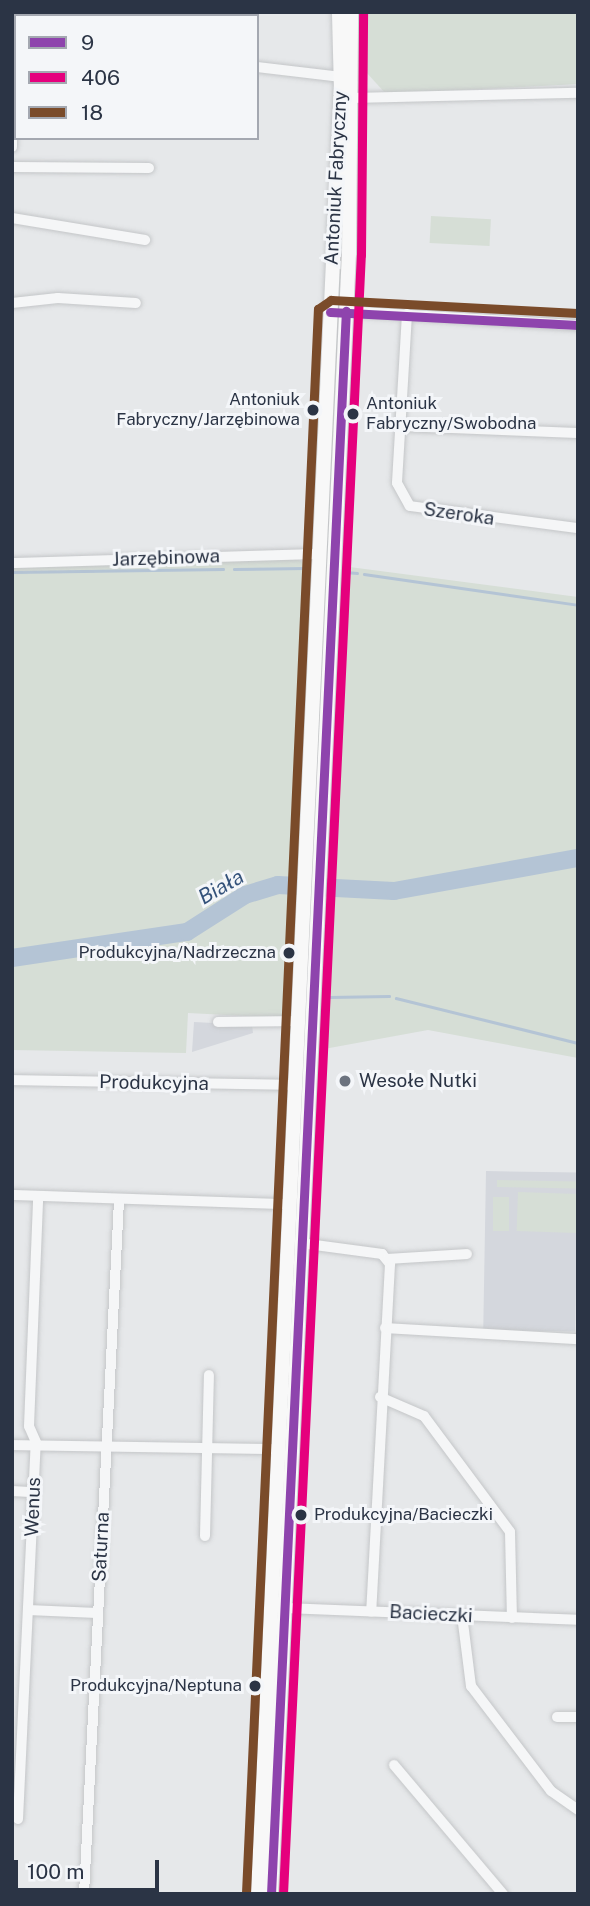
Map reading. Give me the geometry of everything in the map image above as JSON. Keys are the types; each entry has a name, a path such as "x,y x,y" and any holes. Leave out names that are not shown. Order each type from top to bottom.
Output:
{"main road":[{"name":"Antoniuk Fabryczny","path":"325,555 330,312 341,77 339,12"},
{"name":"Antoniuk Fabryczny","path":"325,555 346,311 352,99 351,12"},
{"path":"330,312 346,311"},
{"path":"285,1449 300,1242 311,868 325,555"},
{"path":"271,1894 290,1204 298,1021 310,898"},
{"path":"258,1894 278,1608"}],"street":[{"path":"259,67 341,77"},
{"path":"352,99 578,93"},
{"path":"12,128 12,147"},
{"path":"12,167 149,168"},
{"path":"12,218 145,240"},
{"path":"12,303 58,298 136,303"},
{"path":"346,311 578,325"},
{"name":"Szeroka","path":"407,314 397,483 410,506 578,528"},
{"path":"401,426 578,433"},
{"name":"Jarzębinowa","path":"12,563 325,555"},
{"path":"218,1022 298,1021"},
{"name":"Produkcyjna","path":"12,1080 295,1085"},
{"path":"12,1195 119,1201 290,1204"},
{"name":"Wenus","path":"18,1819 36,1442 29,1426 38,1197"},
{"name":"Saturna","path":"84,1894 119,1201"},
{"path":"300,1242 388,1259 467,1255"},
{"path":"371,1611 388,1259"},
{"path":"385,1328 578,1339"},
{"path":"205,1536 209,1376"},
{"path":"380,1397 424,1416 510,1532 512,1618"},
{"path":"12,1446 36,1442 209,1449 285,1449"},
{"path":"12,1491 34,1492"},
{"name":"Bacieczki","path":"278,1608 578,1619"},
{"path":"28,1610 97,1613"},
{"path":"462,1615 471,1686 551,1791 578,1810"},
{"path":"557,1717 578,1717"},
{"path":"394,1765 503,1894"}],"shaded area":[{"path":"362,12 578,12 578,84 386,94 366,72"},
{"path":"431,216 491,219 490,246 430,243"},
{"path":"296,559 306,563 287,1018 188,1013 186,1053 12,1050 12,568"},
{"path":"342,566 578,597 578,1058 428,1030 324,1049"},
{"path":"194,1022 252,1025 253,1033 192,1052"},
{"path":"486,1171 578,1173 575,1332 483,1330"},
{"path":"497,1180 578,1181 578,1188 497,1187"},
{"path":"518,1192 578,1194 577,1233 517,1231"},
{"path":"493,1197 509,1197 509,1231 493,1231"}],"waterway":[{"path":"234,569 305,568"},
{"path":"12,572 223,569"},
{"path":"345,572 357,573"},
{"path":"364,574 578,605"},
{"name":"Biała","path":"12,958 187,932 245,895 278,885 394,891 578,858"},
{"path":"329,997 389,996"},
{"path":"396,998 578,1043"}],"transit line":[{"name":"406","path":"283,1894 361,255 363,12"},
{"name":"18","path":"246,1893 318,309 331,300 578,313"},
{"name":"9","path":"271,1894 346,311"},
{"name":"9","path":"330,312 578,325"}],"place":[{"name":"Antoniuk Fabryczny/Jarzębinowa","path":"313,410"},
{"name":"Antoniuk Fabryczny/Swobodna","path":"353,414"},
{"name":"Produkcyjna/Nadrzeczna","path":"289,953"},
{"name":"Wesołe Nutki","path":"345,1081"},
{"name":"Produkcyjna/Bacieczki","path":"301,1515"},
{"name":"Produkcyjna/Neptuna","path":"255,1686"}]}
